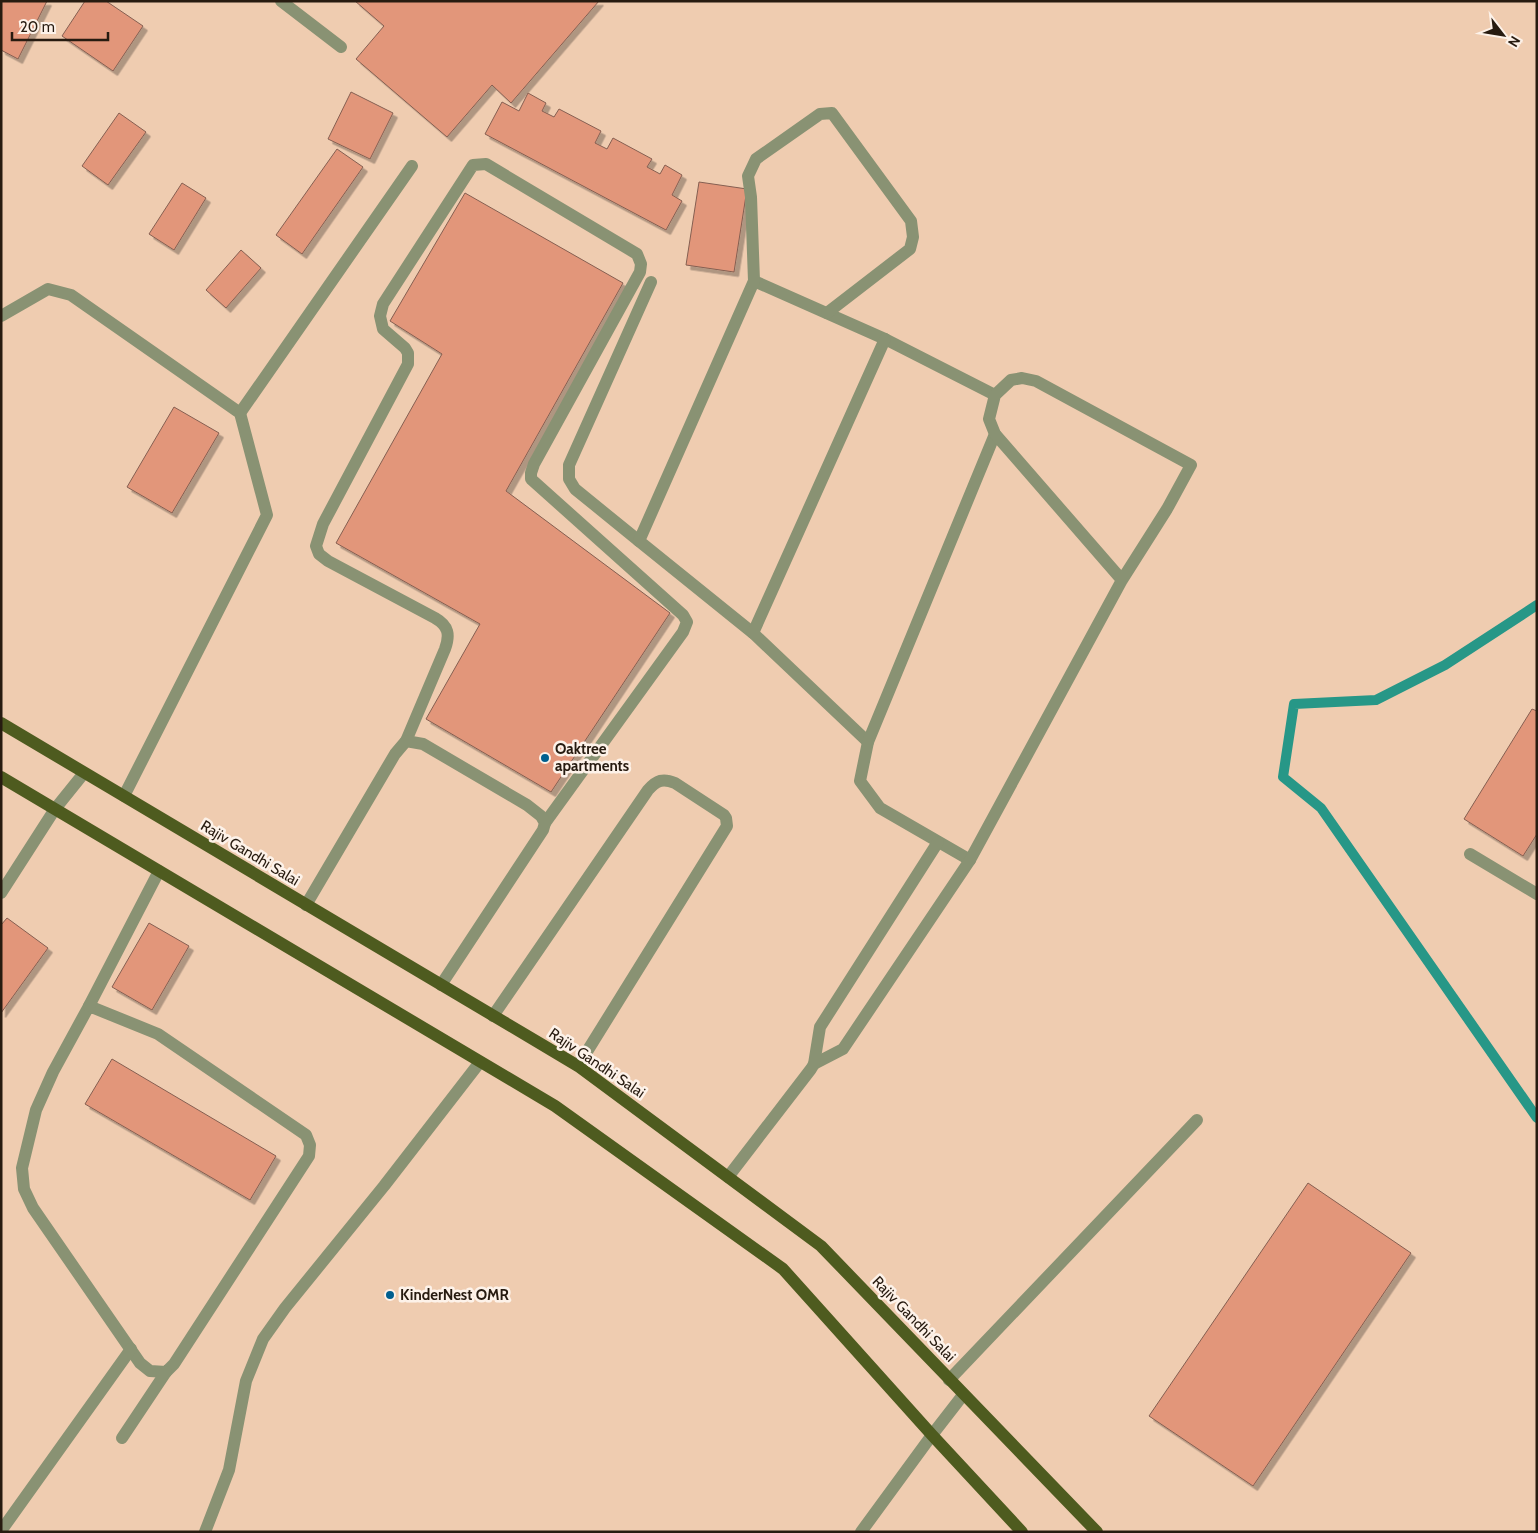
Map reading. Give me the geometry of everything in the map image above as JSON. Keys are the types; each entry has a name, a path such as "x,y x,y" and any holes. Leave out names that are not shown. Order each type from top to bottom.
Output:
{"main road":[{"name":"Rajiv Gandhi Salai","path":"1,724 578,1066 821,1246 1097,1532"},
{"path":"1,777 555,1106 783,1268 932,1435 1022,1532"}],"street":[{"path":"281,1 341,47"},
{"path":"640,541 754,281 751,197 748,176 756,159 820,114 832,113 911,222 913,238 910,249 827,313"},
{"path":"306,905 395,754 406,741 448,640 448,631 443,623 328,561 319,554 316,546 323,524 408,364 408,353 405,348 382,329 380,316 383,304 474,165 486,164 637,254 641,264 640,272 534,464 531,479 683,614 687,622 684,632 545,823 543,830 441,985"},
{"path":"240,413 412,166"},
{"path":"754,281 885,339 995,395"},
{"path":"651,282 569,465 569,479 575,489 754,634 868,742"},
{"path":"1,316 48,289 71,296 240,413 267,515 124,796"},
{"path":"754,634 885,339"},
{"path":"728,1177 814,1064 843,1049 970,860 1122,580 1167,510 1191,465 1036,382 1022,378 1011,380 995,395 989,419 995,434 1122,580"},
{"path":"970,860 880,808 860,781 868,742 995,434"},
{"path":"406,741 423,744 527,805 545,823"},
{"path":"1,893 55,809 84,772"},
{"path":"493,1016 648,790 654,783 660,780 675,783 724,815 727,826 578,1066"},
{"path":"814,1064 820,1027 938,842"},
{"path":"1470,854 1537,894"},
{"path":"160,871 53,1072 36,1110 22,1168 24,1189 33,1208 140,1362 150,1372 166,1372"},
{"path":"89,1006 158,1034 306,1135 310,1145 309,1156 179,1355 122,1438"},
{"path":"205,1532 228,1470 246,1381 263,1339 285,1308 384,1186 480,1062"},
{"path":"949,1380 1197,1120"},
{"path":"1,1531 131,1349"},
{"path":"860,1532 963,1395"}],"building":[{"path":"1,1 47,1 18,59 1,50"},
{"path":"85,1 106,1 143,26 113,71 62,36"},
{"path":"355,1 599,1 511,103 492,85 447,137 356,59 384,26"},
{"path":"351,92 393,113 370,159 328,139"},
{"path":"528,93 546,103 542,111 554,117 559,109 601,131 595,143 607,149 613,138 652,159 647,167 660,174 665,165 682,175 672,195 682,201 666,230 485,134 502,102 519,111"},
{"path":"119,113 146,132 108,185 82,166"},
{"path":"337,149 363,167 302,254 276,235"},
{"path":"699,182 747,189 734,272 686,265"},
{"path":"182,183 206,198 174,250 149,234"},
{"path":"465,193 623,283 506,491 670,613 551,792 426,719 480,624 336,543 442,354 390,321"},
{"path":"241,250 261,268 226,308 206,290"},
{"path":"174,407 219,433 172,513 127,487"},
{"path":"1532,709 1537,711 1537,834 1523,856 1464,819"},
{"path":"7,918 48,948 1,1013 1,925"},
{"path":"149,923 189,946 152,1010 112,987"},
{"path":"112,1059 276,1156 250,1200 85,1104"},
{"path":"1308,1183 1411,1253 1253,1486 1149,1416"}],"waterway":[{"path":"1537,605 1445,665 1376,700 1294,704 1283,777 1321,808 1537,1118"}],"place":[{"name":"Oaktree apartments","path":"545,758"},
{"name":"KinderNest OMR","path":"390,1295"}]}
